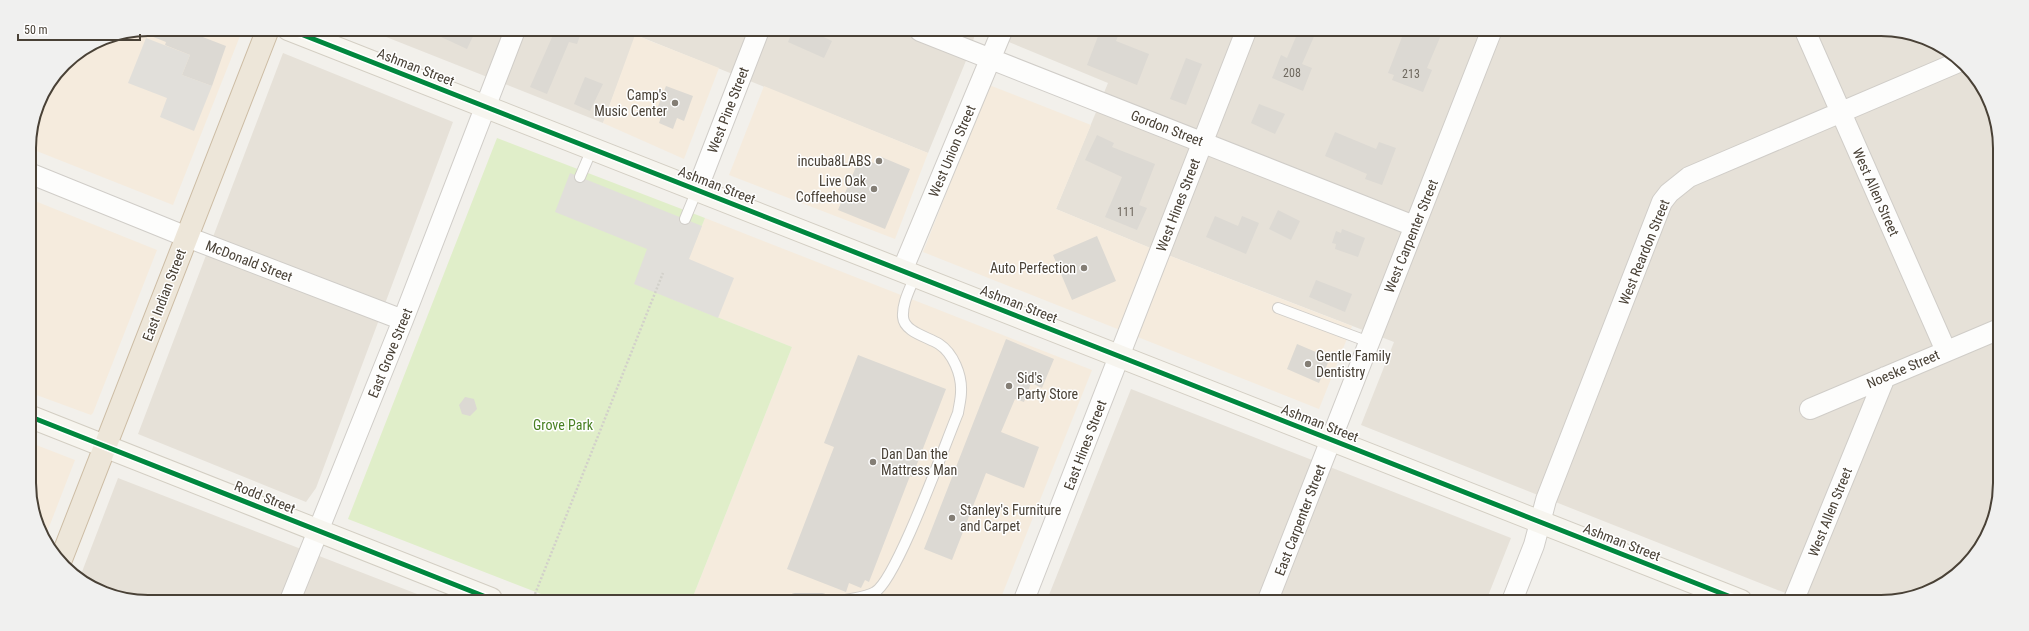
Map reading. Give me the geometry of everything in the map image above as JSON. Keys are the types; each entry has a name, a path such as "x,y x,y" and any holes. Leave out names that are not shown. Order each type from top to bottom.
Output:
{"highway":[{"name":"East Indian Street","path":"63,555 265,36"}],"street":[{"name":"Ashman Street","path":"306,36 1726,595"},
{"name":"East Grove Street","path":"292,595 403,320 513,36"},
{"name":"West Pine Street","path":"697,190 757,36"},
{"name":"Gordon Street","path":"933,36 1414,226"},
{"name":"West Union Street","path":"909,274 1000,36"},
{"name":"West Hines Street","path":"1119,356 1244,36"},
{"name":"West Carpenter Street","path":"1331,440 1489,36"},
{"name":"West Allen Street","path":"1807,36 1946,351"},
{"name":"West Reardon Street","path":"1514,595 1534,545 1546,500 1659,209 1669,193 1689,177 1955,64"},
{"name":"McDonald Street","path":"36,176 187,237 403,320"},
{"name":"Noeske Street","path":"1810,409 1993,332"},
{"name":"East Hines Street","path":"1026,595 1119,356"},
{"name":"West Allen Street","path":"1796,595 1885,377"},
{"name":"Rodd Street","path":"36,419 481,595"},
{"name":"East Carpenter Street","path":"1270,595 1331,440"}],"lane":[{"path":"580,177 592,149"},
{"path":"685,219 697,190"},
{"path":"866,595 874,593 885,582 899,557 958,413 961,391 956,367 951,356 940,344 907,327 903,318 909,274"},
{"path":"1278,308 1369,342"}],"path":[{"path":"535,594 663,273"}],"shaded area":[{"path":"140,36 240,36 173,205 36,151 38,126 45,105 55,86 69,69 92,51 112,42"},
{"path":"384,36 636,36 603,123"},
{"path":"635,36 719,68 684,159 603,123"},
{"path":"638,36 974,36 970,51 928,153"},
{"path":"994,36 1881,36 1910,40 1937,51 1955,64 1974,86 1987,112 1993,140 1993,483 1989,512 1978,539 1965,557 1955,567 1937,580 1910,591 1889,595 1790,595 1361,425 1394,342 1160,252 1056,209 1108,83"},
{"path":"146,38 190,55 182,75 212,86 194,131 160,117 167,98 128,83"},
{"path":"283,53 453,122 316,488 306,502 138,434"},
{"path":"989,85 1091,125 1056,209 1160,252 1352,326 1319,409 923,252"},
{"path":"764,86 928,153 895,239 729,175"},
{"path":"570,173 702,226 689,259 734,278 718,318 634,284 647,249 555,212"},
{"path":"36,201 157,250 91,415 36,395"},
{"path":"705,218 1092,370 1002,595 694,595 792,347 672,299"},
{"path":"1131,389 1511,538 1488,595 1049,595"},
{"path":"36,445 75,460 47,531 42,519 37,498"},
{"path":"118,478 420,595 148,595 119,591 92,580 82,573"}],"green space":[{"name":"Grove Park","path":"497,138 705,218 672,299 792,347 694,595 544,595 348,519"}],"building":[{"path":"151,36 200,36 226,46 212,86 182,75 190,55 165,45 166,42"},
{"path":"439,36 473,36 467,49"},
{"path":"553,36 580,36 577,44 569,42 547,94 530,87"},
{"path":"790,36 822,36 832,41 824,58 788,42"},
{"path":"1098,36 1118,36 1116,41 1149,54 1137,85 1087,65"},
{"path":"1296,36 1314,36 1302,64 1312,68 1303,91 1272,78 1281,55 1287,58"},
{"path":"1402,36 1441,36 1427,68 1432,70 1423,92 1392,80 1394,75 1388,73"},
{"path":"1186,58 1202,64 1186,105 1170,99"},
{"path":"585,77 603,84 590,111 574,104"},
{"name":"Camp's Music Center","path":"666,86 693,96 684,121 677,118 673,129 659,123 663,111 657,109"},
{"path":"1259,104 1285,114 1275,134 1251,123"},
{"path":"1335,132 1376,149 1379,142 1396,148 1382,185 1365,179 1367,174 1325,156"},
{"path":"1097,135 1114,143 1112,147 1155,164 1139,205 1147,208 1137,230 1105,217 1122,177 1085,160"},
{"name":"Live Oak Coffeehouse","path":"879,156 910,169 885,229 838,210 860,157 876,164"},
{"path":"1278,210 1300,221 1291,240 1269,229"},
{"path":"1215,216 1238,226 1242,216 1259,223 1246,254 1206,237"},
{"path":"1342,229 1365,238 1358,257 1335,249 1336,244 1332,243 1336,231 1341,233"},
{"name":"Auto Perfection","path":"1097,236 1116,281 1072,300 1053,255"},
{"path":"1316,280 1352,294 1345,312 1309,297"},
{"name":"Stanley's Furniture and Carpet","path":"1006,339 1054,359 1042,388 1031,383 1024,402 1015,399 1001,432 1039,447 1024,488 986,473 952,560 924,549"},
{"name":"Gentle Family Dentistry","path":"1297,344 1330,358 1319,383 1287,369"},
{"name":"Dan Dan the Mattress Man","path":"858,355 946,389 869,582 865,580 861,588 849,583 846,592 787,569 834,447 824,443"},
{"path":"465,397 474,399 477,409 470,416 462,414 459,405"}],"cycle path":[{"path":"306,36 1726,595"},
{"path":"36,419 481,595"}],"place":[{"name":"Camp's Music Center","path":"675,103"},
{"name":"incuba8LABS","path":"879,161"},
{"name":"Live Oak Coffeehouse","path":"874,189"},
{"name":"Auto Perfection","path":"1084,268"},
{"name":"Gentle Family Dentistry","path":"1308,364"},
{"name":"Sid's Party Store","path":"1009,386"},
{"name":"Dan Dan the Mattress Man","path":"873,462"},
{"name":"Stanley's Furniture and Carpet","path":"952,518"}]}
